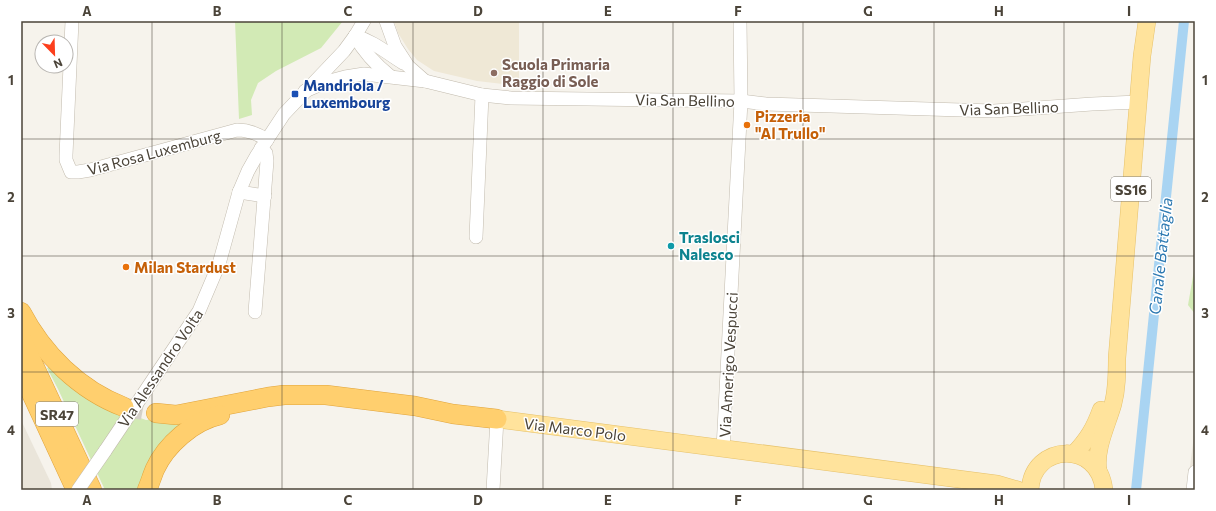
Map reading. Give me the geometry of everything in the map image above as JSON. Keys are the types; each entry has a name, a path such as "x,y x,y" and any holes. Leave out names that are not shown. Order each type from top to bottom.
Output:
{"highway":[{"path":"21,312 31,330 55,360 76,380 109,401 124,407"},
{"name":"SR47","path":"21,338 92,490"},
{"name":"SR47","path":"21,371 77,490"},
{"path":"156,413 176,415 284,395 326,395 415,406 453,414"},
{"path":"147,490 155,469 165,453 178,439 194,426 212,417 254,407 270,404 324,402 416,413 453,414 497,419"}],"main road":[{"name":"SS16","path":"1104,490 1103,481 1098,470 1097,457 1113,402 1116,385 1138,102 1147,21"},
{"name":"SS16","path":"1074,454 1088,439 1095,427 1117,358"},
{"name":"Via Marco Polo","path":"497,419 723,449"},
{"name":"Via Amerigo Vespucci","path":"723,449 997,484 1018,490"},
{"path":"1030,490 1035,472 1042,463 1051,457 1062,454 1074,454 1092,462 1098,470"},
{"name":"Via Amerigo Vespucci","path":"997,484 1019,480 1035,472"}],"street":[{"name":"Via Rosa Luxemburg","path":"72,21 66,155 66,160 71,172 90,170 237,130 247,130 260,135 264,144"},
{"path":"305,91 334,62 355,36 364,21"},
{"name":"Via San Bellino","path":"386,21 395,46 408,66"},
{"name":"Via Amerigo Vespucci","path":"723,449 744,22"},
{"path":"355,36 370,58 390,76"},
{"name":"Via San Bellino","path":"355,36 364,38 378,46 408,66 425,81"},
{"name":"Via San Bellino","path":"305,91 345,76 364,74 425,81 482,95 511,98 741,101 766,104 994,111 1138,102"},
{"name":"Via Alessandro Volta","path":"77,490 199,311 219,264 239,192 248,171 284,114 305,91"},
{"path":"476,237 482,95"},
{"path":"255,312 268,161 264,144"},
{"path":"239,192 265,196"},
{"path":"493,490 497,419"},
{"path":"1193,490 1195,472"}],"shaded area":[{"path":"394,21 519,21 519,79 503,79 503,84 477,81 434,71 417,60 408,49 398,33"},
{"path":"21,420 51,483 52,490 21,490"},
{"path":"1195,432 1195,490 1187,490 1194,435"}],"green space":[{"path":"235,21 343,21 321,48 276,71 258,83 251,100 252,115 239,119"},
{"path":"1195,265 1195,314 1188,305"},
{"path":"52,365 110,407 146,420 176,418 187,427 146,490 105,490 47,368"}],"waterway":[{"name":"Canale Battaglia","path":"1136,490 1184,21"}],"tunnel":[{"path":"124,407 156,413"}],"place":[{"name":"Scuola Primaria Raggio di Sole","path":"494,73"},
{"name":"Mandriola / Luxembourg","path":"295,94"},
{"name":"Pizzeria \"Al Trullo\"","path":"747,125"},
{"name":"Traslosci Nalesco","path":"671,246"},
{"name":"Milan Stardust","path":"126,267"}]}
